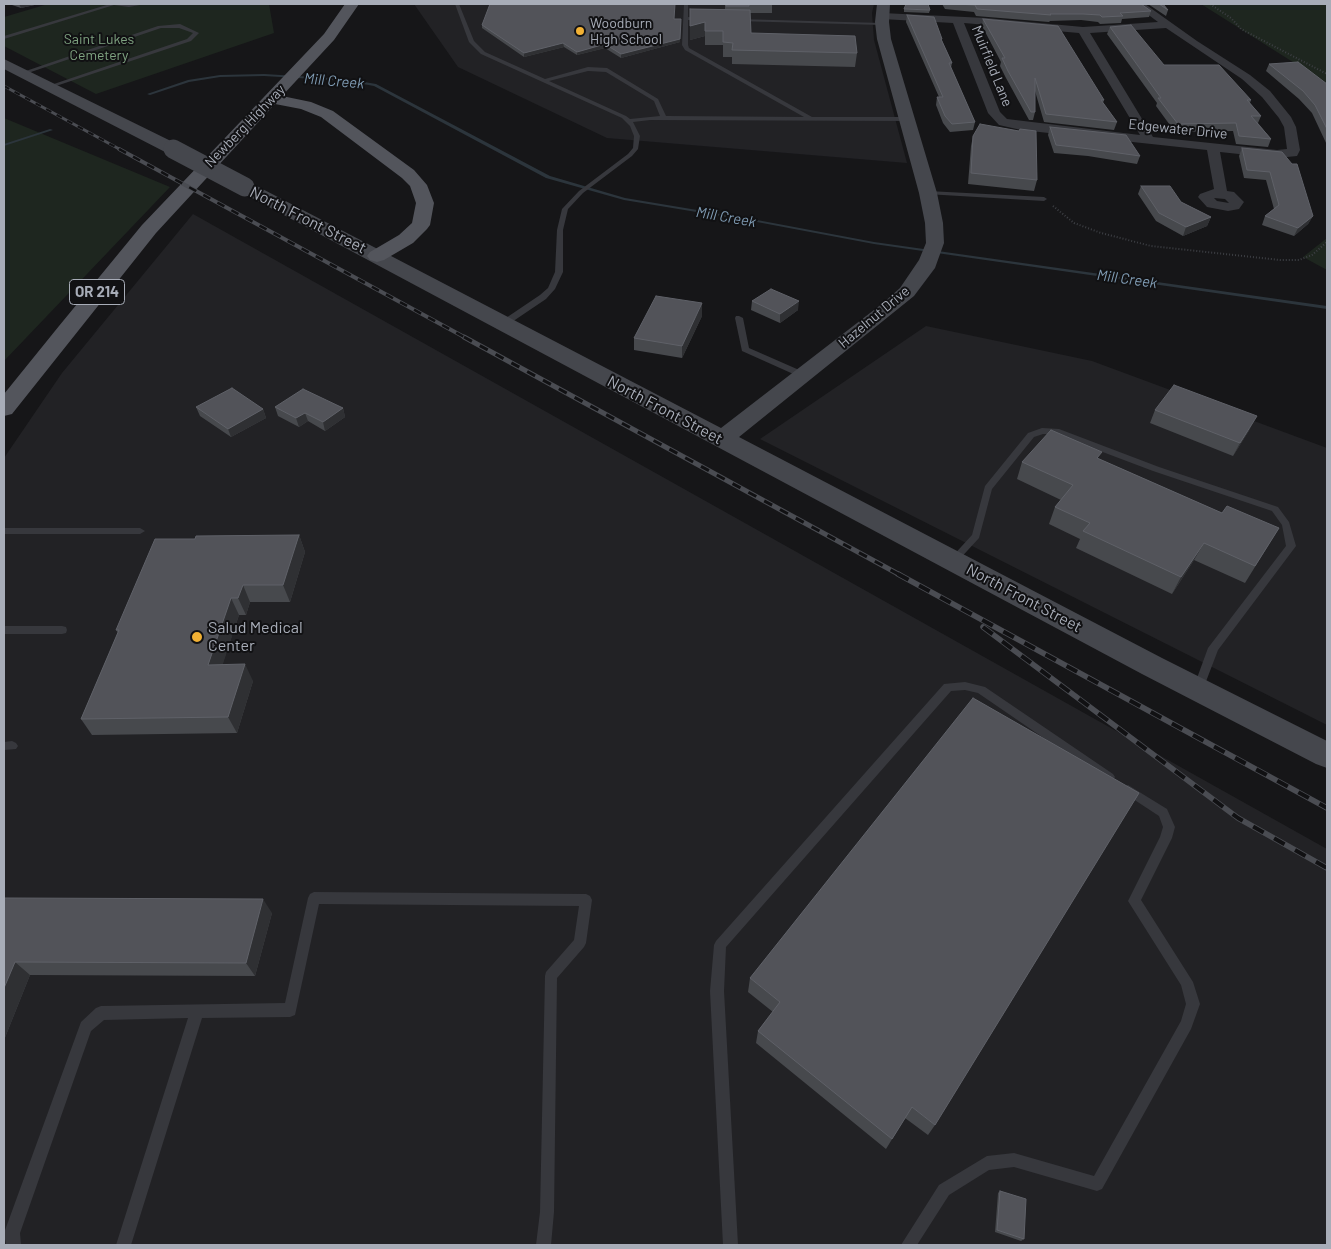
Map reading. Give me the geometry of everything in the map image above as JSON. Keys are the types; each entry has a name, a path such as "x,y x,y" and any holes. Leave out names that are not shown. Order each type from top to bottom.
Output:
{"main road":[{"name":"Newberg Highway","path":"4,409 149,229 329,37 352,4"},
{"name":"Hazelnut Drive","path":"722,439 907,292 925,268 932,252 934,223 928,193 884,39 882,14"},
{"name":"North Front Street","path":"4,63 173,149 953,561 1327,755"},
{"path":"272,99 305,105 327,114 408,174 418,185 424,197 426,210 422,225 406,239 377,256"},
{"path":"225,148 275,119 295,114 327,114"}],"street":[{"path":"1139,4 1168,25"},
{"path":"882,14 1083,30 1168,25"},
{"name":"Muirfield Lane","path":"957,20 994,113 1003,122"},
{"name":"Edgewater Drive","path":"1003,122 1021,126 1213,148 1276,154 1292,153 1294,146 1290,127 1280,109 1266,94 1246,78 1168,25"},
{"path":"1083,30 1150,140"},
{"path":"1213,148 1221,193"}],"lane":[{"path":"4,38 114,4 129,6 143,4"},
{"path":"457,4 472,42 477,48 492,58 629,121 637,136 636,148 620,164 574,197 565,209 560,230 559,272 552,289 503,324"},
{"path":"686,4 685,45 687,49 813,119"},
{"path":"733,19 882,14"},
{"path":"686,18 711,19"},
{"path":"23,73 160,27 180,26 196,33 189,40 48,87"},
{"path":"543,81 588,69 607,70 656,100 664,118"},
{"path":"629,121 643,118 908,119"},
{"path":"928,193 1044,199"},
{"path":"739,318 745,349 803,375"},
{"path":"953,561 976,536 988,488 1031,435 1042,430 1056,431 1156,469 1275,509 1286,524 1291,546 1213,648 1198,689"},
{"path":"5,533 140,532"},
{"path":"4,630 62,630"},
{"path":"730,1245 717,991 720,945 948,687 965,686 981,690 1163,814 1169,827 1166,838 1134,901 1187,982 1193,1004 1186,1024 1097,1184 1014,1160 987,1163 944,1190 908,1245"},
{"path":"13,1245 12,1232 86,1027 101,1013 290,1010 314,898 586,900 580,943 551,976 547,1202 544,1245"},
{"path":"124,1245 197,1011"}],"path":[{"path":"1210,4 1231,18 1242,29 1327,74"},
{"path":"1044,199 1074,223 1101,233 1151,246 1272,259 1299,260 1312,255 1327,242"}],"shaded area":[{"path":"414,4 874,4 872,13 874,40 907,163 607,138 458,67"},
{"path":"193,214 1327,849 1327,1245 4,1245 4,458 62,373"},
{"path":"926,326 1092,361 1327,448 1327,725 760,439"}],"green space":[{"name":"Saint Lukes Cemetery","path":"48,4 269,4 274,33 96,94 4,46 4,17"},
{"path":"1201,4 1327,4 1327,87 1307,71"},
{"path":"4,118 170,187 4,361"},
{"path":"1327,238 1327,270 1303,257"}],"building":[{"name":"Woodburn High School","path":"490,4 675,4 674,19 681,19 680,39 621,54 605,44 577,52 563,43 524,53 482,25"},
{"path":"726,4 749,4 749,6 726,6"},
{"path":"906,4 928,4 930,10 904,9"},
{"path":"956,4 1141,4 1151,11 1120,13 1123,16 1102,17 1100,15 1051,15 977,9 975,5"},
{"path":"690,9 750,10 751,33 855,36 857,53 732,50 733,43 723,42 723,31 705,31 705,22 690,26"},
{"path":"907,15 934,17 952,63 949,63 975,122 952,124 945,116 937,97 943,97"},
{"path":"983,19 1058,26 1104,100 1101,100 1117,122 1046,114 1035,78 1035,112 1031,112 1002,58 1005,58"},
{"path":"1131,25 1164,65 1219,65 1251,100 1247,100 1261,116 1251,116 1271,139 1239,136 1236,123 1178,124 1110,27"},
{"path":"1298,62 1327,84 1327,129 1315,105 1303,91 1269,64"},
{"path":"980,124 1019,131 1020,129 1036,131 1037,180 971,173 973,136"},
{"path":"1050,127 1126,135 1140,156 1056,145"},
{"path":"1242,148 1282,152 1292,164 1297,164 1313,216 1298,228 1265,216 1279,205 1270,172 1247,170"},
{"path":"1141,186 1170,186 1181,202 1211,217 1186,227 1159,213"},
{"path":"771,289 799,301 780,314 752,301"},
{"path":"656,296 702,303 682,346 634,338"},
{"path":"1174,385 1257,416 1240,443 1155,410"},
{"path":"232,388 263,409 228,429 196,407"},
{"path":"303,389 343,408 323,422 305,413 296,418 275,407"},
{"path":"1051,430 1102,452 1097,458 1222,513 1227,506 1279,528 1255,566 1204,543 1181,577 1083,531 1090,523 1055,507 1073,485 1022,462"},
{"path":"299,535 283,585 243,585 238,598 231,598 208,665 245,664 228,717 81,719 155,539 195,539 196,536"},
{"path":"973,698 1139,793 935,1125 912,1107 892,1139 758,1031 780,1002 750,978"},
{"path":"4,898 263,899 246,963 15,962 4,988"},
{"path":"1000,1191 1026,1199 1024,1239 997,1230"}],"waterway":[{"name":"Mill Creek","path":"149,94 188,81 220,76 264,75 347,80 375,85 548,177 624,199 874,243 1327,308"},
{"name":"Mill Creek","path":"4,145 51,130"}],"railway":[{"path":"4,86 121,150"},
{"path":"119,149 466,338"},
{"path":"464,337 900,575"},
{"path":"898,574 1327,808"},
{"path":"983,627 1238,818 1327,868"}],"place":[{"name":"Woodburn High School","path":"580,31"},
{"name":"Salud Medical Center","path":"197,637"}]}
